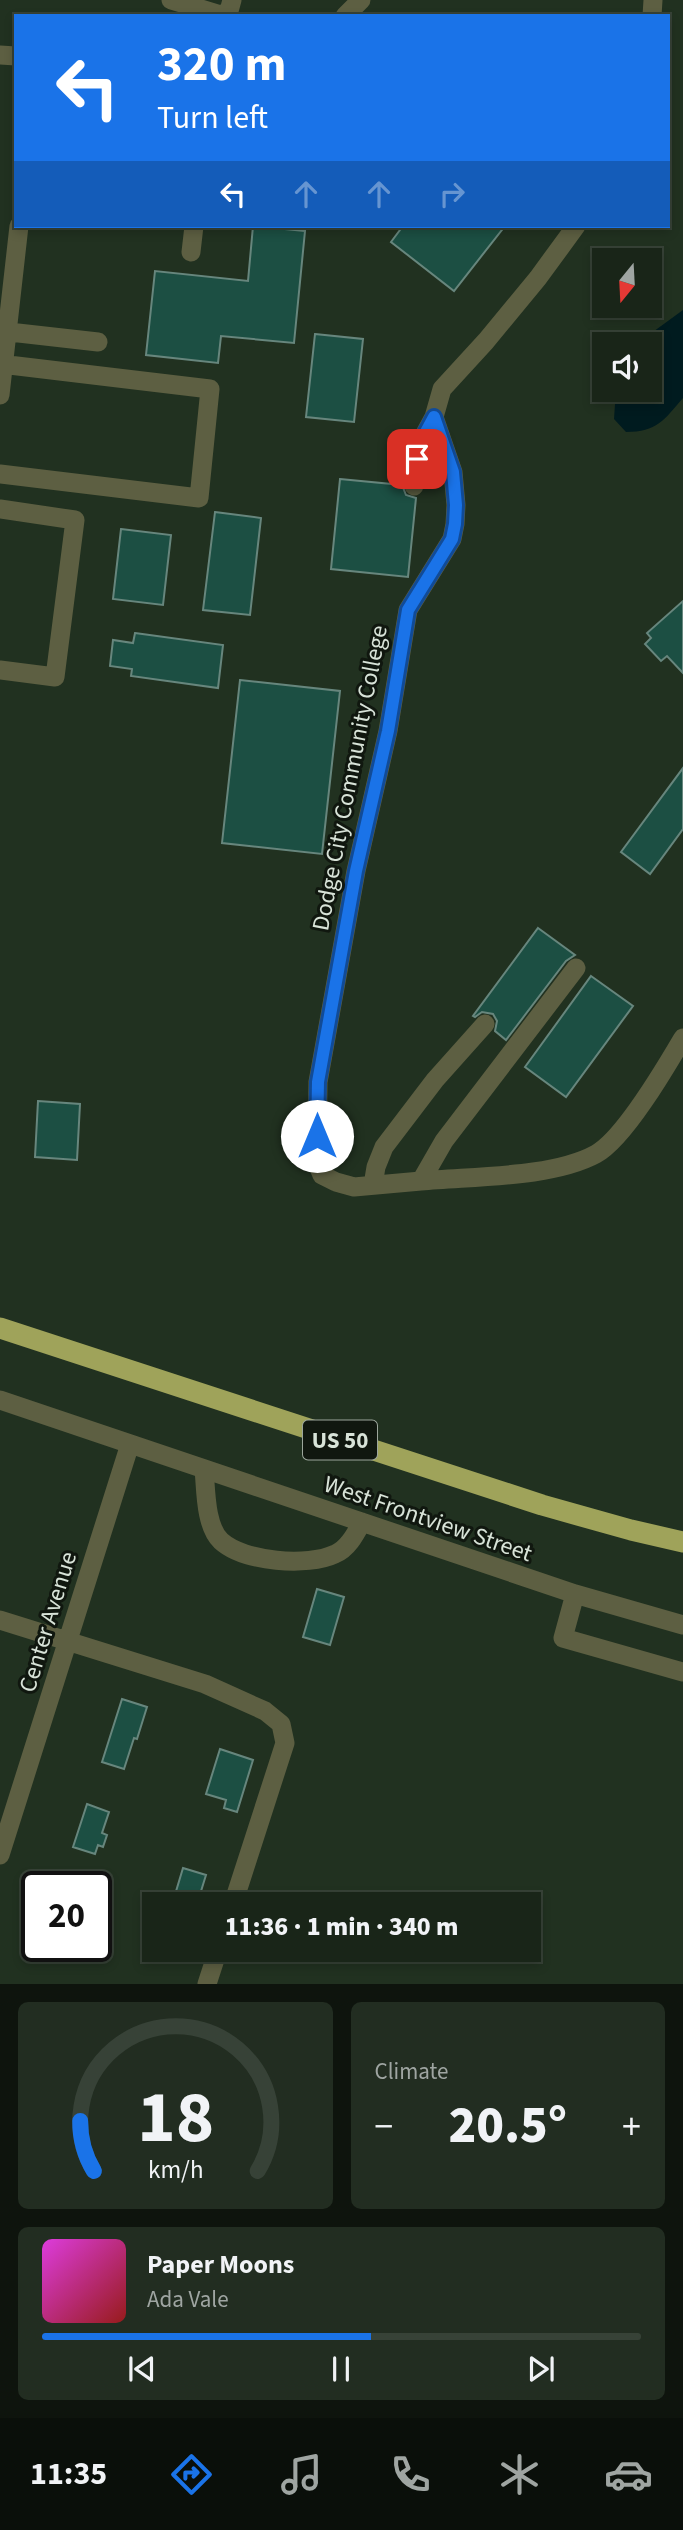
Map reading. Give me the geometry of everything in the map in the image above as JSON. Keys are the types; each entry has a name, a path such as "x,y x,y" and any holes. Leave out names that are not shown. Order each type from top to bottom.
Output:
{"highway":[{"name":"US 50","path":"0,1328 542,1505 683,1542"}],"street":[{"path":"171,0 218,14"},
{"path":"223,14 229,11 232,0"},
{"path":"347,14 361,0"},
{"path":"0,396 4,331 19,228"},
{"path":"191,252 194,228"},
{"path":"414,486 421,441 434,417 442,388 512,310 574,228"},
{"path":"4,331 98,342"},
{"path":"0,474 199,498 210,389 2,364"},
{"name":"Dodge City Community College","path":"434,417 453,472 455,524 452,539 408,610 388,731 356,871 318,1082 317,1163 323,1175 354,1187 559,1169 598,1153 627,1125 683,1038"},
{"path":"0,509 75,520 55,677 7,671"},
{"path":"422,1181 444,1141 576,968"},
{"path":"373,1185 376,1167 384,1147 435,1080 485,1024"},
{"name":"West Frontview Street","path":"0,1400 575,1594 683,1625"},
{"name":"Center Avenue","path":"0,1855 130,1444"},
{"path":"204,1469 208,1515 220,1540 241,1552 300,1563 337,1554 352,1539 362,1522"},
{"path":"575,1594 563,1638 683,1672"},
{"path":"0,1620 205,1684 265,1711 281,1724 285,1743 237,1892"},
{"path":"207,1984 214,1962"}],"water":[{"path":"683,310 683,398 653,427 626,432 614,419 615,402 662,402 662,332 653,332"}],"building":[{"path":"253,228 305,231 294,343 221,336 218,363 146,355 155,271 248,281"},
{"path":"402,228 503,228 454,291 391,242"},
{"path":"315,334 363,339 354,422 306,417"},
{"path":"340,479 402,485 406,495 416,498 408,577 331,569"},
{"path":"215,512 261,518 250,615 203,610"},
{"path":"121,529 171,535 163,605 113,599"},
{"path":"683,601 683,673 667,656 661,661 645,644 651,638 647,633"},
{"path":"135,633 223,645 218,688 131,676 132,669 110,666 113,640 133,643"},
{"path":"240,680 340,691 322,854 222,843"},
{"path":"683,768 683,829 650,874 621,852"},
{"path":"538,928 575,955 566,961 506,1040 495,1031 497,1021 493,1014 482,1012 473,1016"},
{"path":"591,976 633,1006 566,1097 525,1067"},
{"path":"38,1101 80,1104 77,1160 35,1157"},
{"path":"317,1589 344,1597 330,1645 303,1637"},
{"path":"122,1699 147,1707 124,1769 102,1762"},
{"path":"220,1749 253,1760 237,1812 224,1808 226,1800 206,1794"},
{"path":"87,1804 109,1812 102,1833 107,1835 103,1847 98,1845 95,1854 73,1847"},
{"path":"183,1868 206,1875 201,1892 176,1892"}],"route":[{"path":"317,1136 318,1082 356,871 388,731 408,610 452,539 455,524 453,472 442,447 434,417 421,441 417,459"}]}
